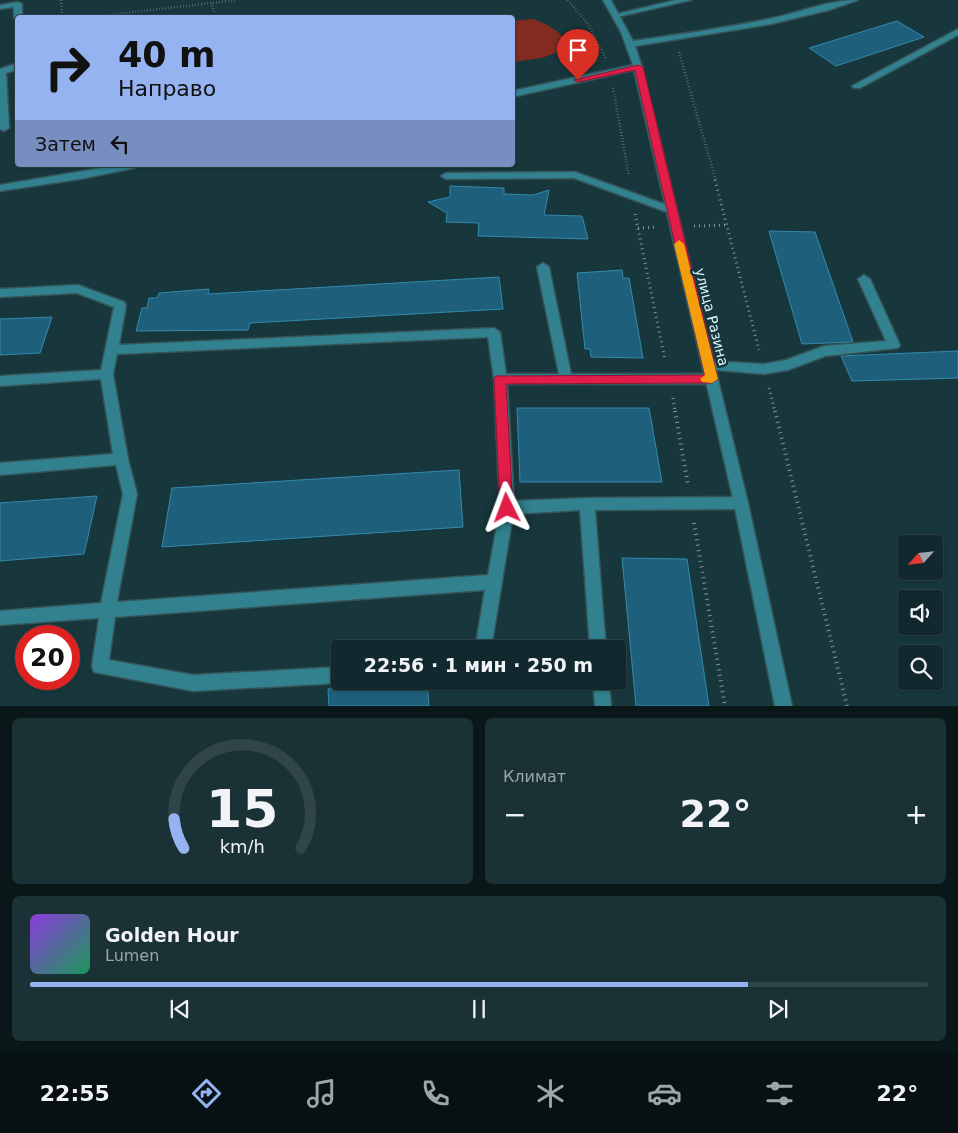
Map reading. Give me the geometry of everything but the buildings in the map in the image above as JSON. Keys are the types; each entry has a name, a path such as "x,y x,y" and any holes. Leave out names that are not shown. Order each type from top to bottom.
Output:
{"street":[{"name":"улица Разина","path":"607,0 632,44 638,67 741,503 784,706"},
{"path":"617,15 686,0"},
{"path":"632,44 742,27 814,12 854,0"},
{"path":"0,7 18,4 18,15"},
{"path":"857,86 958,32"},
{"path":"4,128 1,72 15,67"},
{"path":"515,93 638,67"},
{"path":"0,188 80,176 124,167"},
{"path":"446,176 575,175 671,210"},
{"path":"543,267 566,379"},
{"path":"500,379 669,378 764,369 788,365 824,351 894,345 864,279"},
{"path":"0,293 78,289 120,305 107,374 130,494 108,610 100,666 193,683 331,675"},
{"path":"112,350 494,332 500,379 507,508 484,640"},
{"path":"0,381 107,374"},
{"path":"0,469 122,460"},
{"path":"507,508 587,504 741,503"},
{"path":"587,504 597,640"},
{"path":"0,618 494,582"},
{"path":"602,690 603,706"}],"path":[{"path":"61,0 62,15"},
{"path":"108,15 237,0"},
{"path":"568,0 588,24 607,62 610,73 632,196 669,378 725,706"},
{"path":"212,3 216,15"},
{"path":"674,38 728,225 847,706"}],"shaded area":[{"path":"532,19 552,28 563,37 564,43 562,48 545,57 515,62 515,21"}],"slow traffic":[{"path":"679,244 712,379 706,379"}],"route":[{"path":"507,508 500,379 712,379 638,67 578,80"}]}
